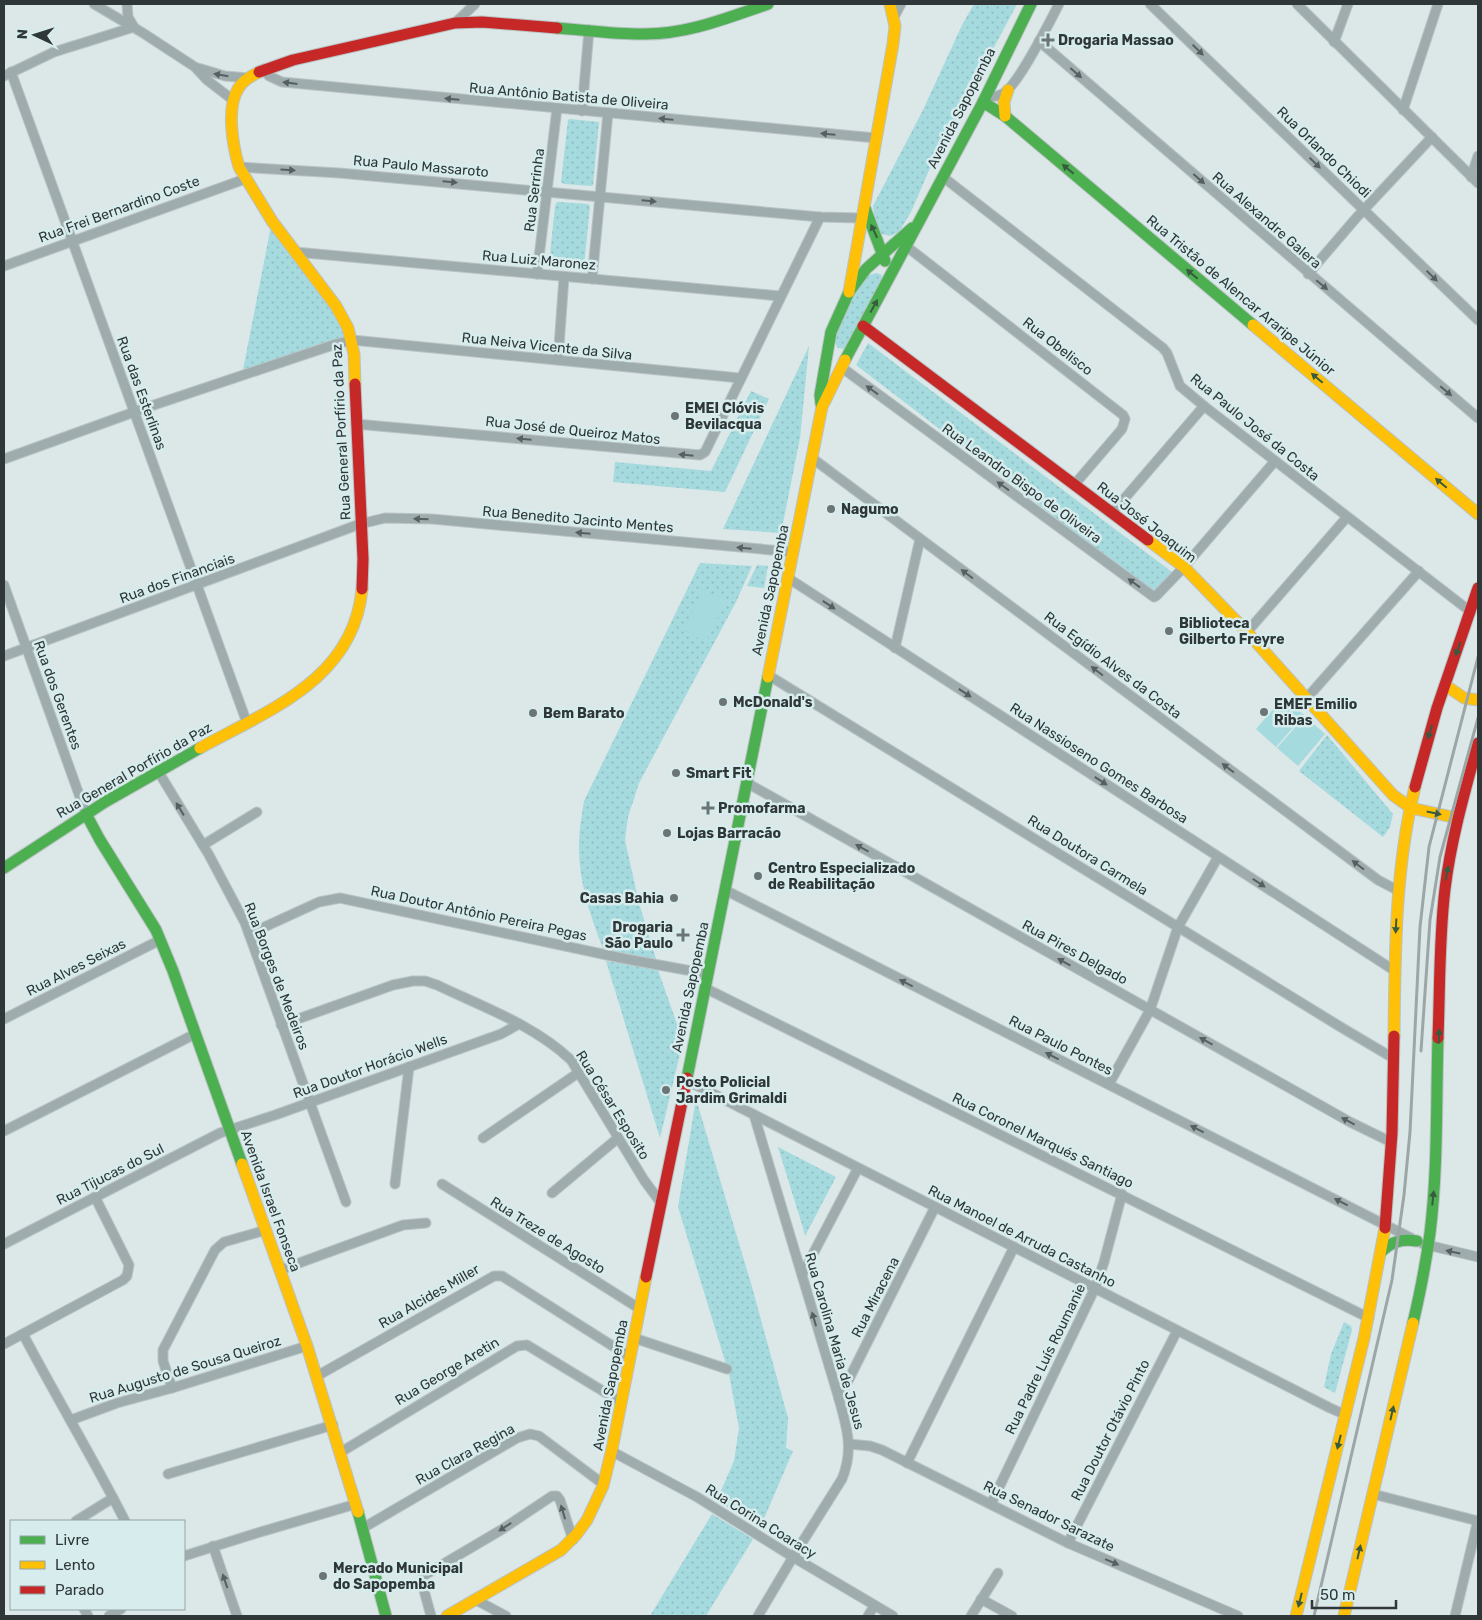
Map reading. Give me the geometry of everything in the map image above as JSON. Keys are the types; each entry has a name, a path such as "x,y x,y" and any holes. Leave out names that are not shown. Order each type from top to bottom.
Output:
{"main road":[{"path":"232,100 238,88 248,78 264,69 293,60 455,23 482,22 642,34 688,29 723,20 768,4"},
{"path":"849,292 893,44 894,4"},
{"name":"Avenida Sapopemba","path":"447,1616 561,1550 573,1540 593,1513 604,1484 613,1452 630,1357 822,407 916,225 995,78 1031,4"},
{"path":"1004,116 1004,102 1011,87"},
{"name":"Rua Tristão de Alencar Araripe Júnior","path":"984,99 1478,514"},
{"name":"Rua General Porfírio da Paz","path":"4,868 86,814 158,771 248,723 303,690 337,656 352,630 361,598 363,573 352,340 336,306 295,252 245,179 239,167 231,124 232,100"},
{"path":"863,213 883,254 886,275 884,286"},
{"name":"Avenida Sapopemba","path":"822,407 820,395 830,332 849,292 866,269 893,243 916,225"},
{"name":"Rua José Joaquim","path":"863,326 1184,567 1247,632 1393,794 1410,808 1457,818"},
{"path":"830,332 836,352 844,362"},
{"path":"1296,1616 1369,1318 1385,1224 1391,1142 1399,891 1402,855 1410,808 1425,749 1478,588"},
{"path":"1445,686 1464,698 1478,700"},
{"path":"1344,1616 1420,1292 1422,1244 1434,1183 1441,939 1445,889 1457,818 1478,743"},
{"name":"Avenida Israel Fonseca","path":"86,814 160,940 307,1346 341,1452 386,1616"},
{"path":"1381,1252 1396,1240 1407,1239 1422,1244"}],"street":[{"path":"94,4 134,27 195,68 232,100"},
{"path":"128,4 128,17 134,27"},
{"path":"455,23 475,4"},
{"path":"984,99 998,96 1011,87 1059,4"},
{"name":"Rua Orlando Chiodi","path":"1150,4 1478,320"},
{"path":"1297,4 1475,180"},
{"path":"1334,42 1348,4"},
{"path":"1403,110 1438,4"},
{"path":"7,74 54,52 134,27"},
{"path":"582,111 589,30"},
{"name":"Rua Alexandre Galera","path":"1039,41 1308,274 1478,418"},
{"path":"195,68 225,76 248,78"},
{"name":"Rua Antônio Batista de Oliveira","path":"264,69 269,76 282,82 876,138"},
{"name":"Rua das Esterlinas","path":"7,74 73,241 248,723"},
{"path":"995,78 1011,87"},
{"name":"Rua Serrinha","path":"537,274 557,108"},
{"path":"592,279 608,113"},
{"path":"1308,274 1432,137"},
{"path":"1475,180 1478,156"},
{"name":"Rua Paulo Massaroto","path":"239,167 339,173 820,217 863,213"},
{"name":"Rua Paulo José da Costa","path":"943,177 1163,348 1167,353 1180,386 1204,406 1471,612"},
{"name":"Rua Frei Bernardino Coste","path":"4,266 245,179"},
{"name":"Rua José de Queiroz Matos","path":"356,424 696,456 705,452 820,217"},
{"name":"Rua Obelisco","path":"906,246 1123,415 1122,429 1074,485"},
{"name":"Rua Luiz Maronez","path":"295,252 780,296"},
{"path":"558,360 564,277"},
{"path":"4,459 289,359 352,340"},
{"name":"Rua Neiva Vicente da Silva","path":"352,340 740,378"},
{"name":"Rua Leandro Bispo de Oliveira","path":"844,362 1151,596 1156,596 1184,567"},
{"path":"1112,513 1204,406"},
{"name":"Rua Egídio Alves da Costa","path":"812,458 1370,874 1399,891"},
{"path":"1184,567 1275,462"},
{"path":"1247,632 1347,517"},
{"name":"Rua Benedito Jacinto Mentes","path":"360,524 385,518 432,519 793,552"},
{"name":"Rua dos Financiais","path":"4,656 360,524"},
{"path":"895,648 920,539"},
{"path":"1306,699 1419,571"},
{"name":"Rua Nassioseno Gomes Barbosa","path":"788,578 1395,971"},
{"name":"Rua dos Gerentes","path":"4,585 86,814"},
{"name":"Rua Doutora Carmela","path":"768,675 1393,1058"},
{"name":"Rua Borges de Medeiros","path":"158,771 229,892 249,934 346,1202"},
{"name":"Rua Pires Delgado","path":"747,783 1350,1122 1391,1142"},
{"path":"203,846 257,812"},
{"path":"1108,1084 1150,1010 1178,927 1218,857"},
{"name":"Rua Paulo Pontes","path":"725,890 1422,1244 1478,1257"},
{"name":"Rua Doutor Antônio Pereira Pegas","path":"249,934 319,902 340,898 621,958 708,974"},
{"name":"Rua Alves Seixas","path":"4,1019 160,940"},
{"name":"Rua César Esposito","path":"282,1025 393,985 414,981 425,981 437,985 519,1024 559,1049 571,1060 644,1180 661,1203"},
{"name":"Rua Coronel Marqués Santiago","path":"705,988 1369,1318"},
{"name":"Rua Doutor Horácio Wells","path":"229,1130 501,1034 519,1024"},
{"path":"4,1132 195,1034"},
{"path":"395,1184 409,1067"},
{"path":"483,1138 578,1072"},
{"name":"Rua Manoel de Arruda Castanho","path":"686,1080 1177,1331 1330,1408 1346,1414"},
{"name":"Rua Carolina Maria de Jesus","path":"754,1115 839,1399 849,1444 848,1466 842,1479 758,1616"},
{"name":"Rua Tijucas do Sul","path":"4,1244 229,1130"},
{"path":"552,1193 618,1138"},
{"path":"802,1275 858,1168"},
{"name":"Rua Treze de Agosto","path":"442,1184 640,1309"},
{"name":"Rua Padre Luís Roumanie","path":"991,1504 1095,1288 1122,1194"},
{"path":"4,1344 123,1280 127,1276 129,1265 95,1197"},
{"name":"Rua Miracena","path":"839,1399 935,1208"},
{"path":"280,1270 403,1225 426,1223"},
{"path":"172,1388 163,1361 163,1350 215,1250 224,1242 266,1230"},
{"path":"907,1463 1014,1247"},
{"name":"Rua Alcides Miller","path":"317,1376 498,1275 630,1357"},
{"name":"Rua Doutor Otávio Pinto","path":"1068,1542 1177,1331"},
{"path":"23,1334 124,1520"},
{"path":"634,1338 727,1369"},
{"name":"Rua George Aretin","path":"341,1452 517,1346 527,1345 621,1402"},
{"name":"Rua Augusto de Sousa Queiroz","path":"70,1420 117,1403 307,1346"},
{"path":"168,1474 333,1425"},
{"name":"Rua Clara Regina","path":"363,1528 517,1438 530,1434 539,1436 604,1484"},
{"name":"Rua Senador Sarazate","path":"849,1444 870,1446 882,1450 1068,1542 1238,1616"},
{"name":"Rua Corina Coaracy","path":"613,1452 696,1497 893,1616"},
{"path":"1372,1494 1478,1521 1455,1616"},
{"path":"431,1616 422,1583 423,1576 501,1530 552,1496 558,1496 560,1500 573,1540"},
{"path":"78,1520 113,1498"},
{"path":"185,1556 356,1504"},
{"path":"213,1546 237,1616"},
{"path":"971,1616 998,1573"},
{"path":"982,1599 1012,1616"},
{"path":"476,1600 506,1616"},
{"path":"868,1616 874,1606"}],"shaded area":[{"path":"974,4 1017,4 930,168 911,212 899,232 890,236 882,234 876,226 873,206 923,110 962,25"},
{"path":"568,120 599,122 592,186 564,184 561,182"},
{"path":"557,202 588,204 590,206 584,266 582,268 553,266 549,264"},
{"path":"272,221 352,340 242,375"},
{"path":"877,273 882,275 881,285 851,343 844,349 838,348 834,341 849,303 868,275"},
{"path":"868,343 1172,572 1158,591 1151,591 856,365"},
{"path":"809,346 800,438 781,533 723,529"},
{"path":"751,391 769,399 725,492 613,482 615,462 711,471"},
{"path":"700,563 752,566 736,602 639,783 628,817 625,840 639,903 656,959 603,949 589,910 580,870 580,827 584,801"},
{"path":"757,565 768,566 764,588 747,586"},
{"path":"703,589 726,601 706,642 683,631"},
{"path":"1284,697 1304,715 1276,747 1256,729"},
{"path":"1305,716 1325,734 1298,766 1277,748"},
{"path":"1327,735 1393,814 1390,827 1383,837 1299,771"},
{"path":"606,961 658,970 683,1041 660,1138"},
{"path":"696,1099 752,1287 788,1418 786,1448 793,1451 760,1528 717,1500 734,1461 739,1428 729,1374 678,1207"},
{"path":"778,1147 836,1177 805,1236 803,1228"},
{"path":"1344,1322 1351,1326 1352,1330 1335,1393 1324,1387 1331,1354"},
{"path":"712,1514 753,1539 706,1616 650,1616"}],"railway":[{"path":"1314,1616 1392,1280 1404,1195 1410,1132 1420,927 1429,847 1478,657"},
{"path":"1421,1051 1430,920 1440,857 1478,718"}],"traffic: fast":[{"path":"557,28 658,34 706,25 768,4"},
{"path":"845,360 983,102 1031,4"},
{"path":"983,102 1005,116 1253,325"},
{"path":"865,208 885,261"},
{"path":"821,404 820,395 831,332 849,292 866,269 912,228"},
{"path":"687,1078 768,677"},
{"path":"4,868 105,802 200,748"},
{"path":"86,814 156,930 173,971 242,1164"},
{"path":"1413,1323 1427,1256 1433,1209 1436,1160 1438,1038"},
{"path":"1381,1252 1389,1245 1398,1242 1407,1240 1417,1241"},
{"path":"358,1512 386,1616"}],"traffic: slow":[{"path":"849,292 893,44 895,26 890,4"},
{"path":"259,72 240,86 232,106 233,139 239,167 272,221 336,306 348,328 354,354 355,384"},
{"path":"1005,116 1004,102 1008,90"},
{"path":"1253,325 1478,514"},
{"path":"768,677 822,407 845,360"},
{"path":"1148,540 1184,567 1247,632 1393,795 1411,808 1457,818"},
{"path":"200,748 279,705 304,688 325,669 343,646 356,620 362,589"},
{"path":"1445,685 1464,698 1478,700"},
{"path":"1394,1036 1397,911 1403,848 1415,787"},
{"path":"242,1164 307,1346 358,1512"},
{"path":"1296,1616 1364,1338 1385,1228"},
{"path":"447,1616 561,1550 576,1535 587,1520 603,1486 612,1449 646,1277"},
{"path":"1344,1616 1413,1323"}],"traffic: jam":[{"path":"259,72 293,60 455,23 482,22 557,28"},
{"path":"863,326 1148,540"},
{"path":"355,384 363,559 362,589"},
{"path":"1415,787 1437,708 1478,588"},
{"path":"1438,1038 1445,889 1463,797 1478,743"},
{"path":"1385,1228 1392,1133 1394,1036"},
{"path":"646,1277 687,1078"}],"place":[{"name":"Drogaria Massao","path":"1048,40"},
{"name":"EMEI Clóvis Bevilacqua","path":"675,416"},
{"name":"Nagumo","path":"831,509"},
{"name":"Biblioteca Gilberto Freyre","path":"1169,631"},
{"name":"McDonald's","path":"723,702"},
{"name":"EMEF Emilio Ribas","path":"1264,712"},
{"name":"Bem Barato","path":"533,713"},
{"name":"Smart Fit","path":"676,773"},
{"name":"Promofarma","path":"708,808"},
{"name":"Lojas Barracão","path":"667,833"},
{"name":"Centro Especializado de Reabilitação","path":"758,876"},
{"name":"Casas Bahia","path":"674,898"},
{"name":"Drogaria São Paulo","path":"683,935"},
{"name":"Posto Policial Jardim Grimaldi","path":"666,1090"},
{"name":"Mercado Municipal do Sapopemba","path":"323,1576"}]}
